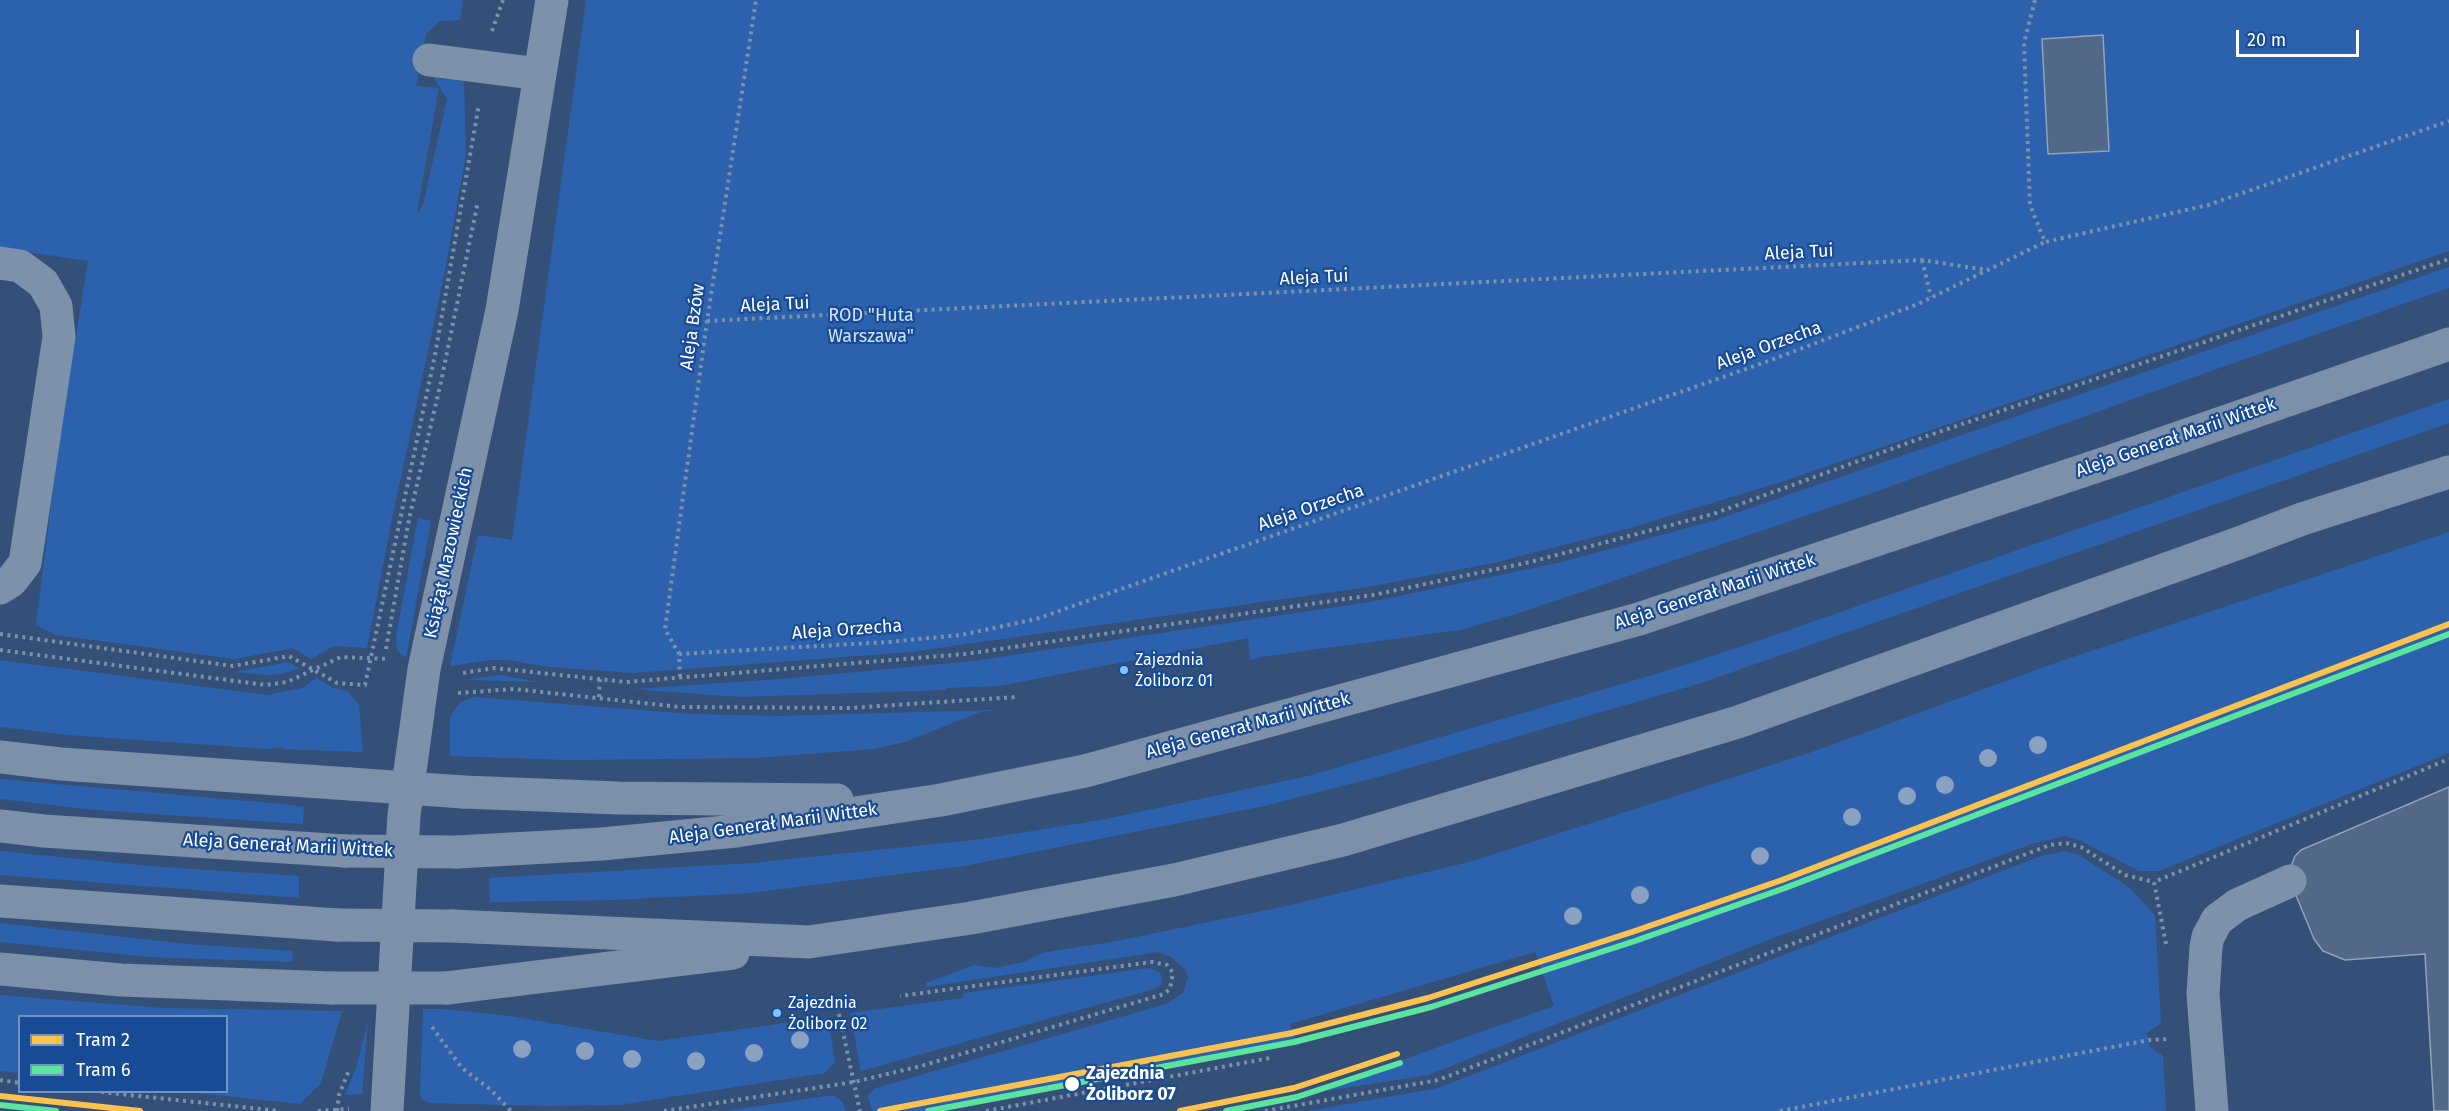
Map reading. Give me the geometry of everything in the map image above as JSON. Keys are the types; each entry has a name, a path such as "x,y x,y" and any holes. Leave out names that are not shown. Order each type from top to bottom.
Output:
{"main road":[{"name":"Aleja Generał Marii Wittek","path":"0,826 44,831 345,851 457,852 602,844 736,831 941,800 1085,771 1639,619 2112,462 2449,344"},
{"path":"0,969 121,980 332,988 447,988 634,967 960,920 1162,882 1343,840 1737,722 2217,552 2302,519 2449,472"},
{"path":"0,757 61,764 463,792 618,798 941,800"},
{"path":"0,901 337,925 452,926 809,942"}],"street":[{"name":"Książąt Mazowieckich","path":"387,1111 405,815 424,669 502,310 552,0"},
{"path":"429,60 540,74"},
{"path":"0,263 20,266 44,283 56,306 59,337 25,563 10,581 0,588"},
{"path":"2212,1111 2203,994 2208,937 2217,920 2237,904 2290,881"}],"path":[{"path":"0,634 233,666 289,656 337,683 365,685 435,355 494,21 503,0"},
{"name":"Aleja Bzów","path":"679,654 664,629 707,321 756,0"},
{"path":"2035,0 2024,43 2030,205 2045,242"},
{"name":"Aleja Orzecha","path":"679,654 961,635 1035,619 1763,363 1931,297 2045,242 2208,205 2449,121"},
{"path":"461,674 494,668 626,682 965,654 1373,595 1530,562 1713,514 1927,436 2449,259"},
{"path":"1922,260 1931,297"},
{"name":"Aleja Tui","path":"707,321 1922,260 1987,270"},
{"path":"0,650 266,685 287,682 340,657 393,660"},
{"path":"679,654 680,677"},
{"path":"599,698 600,679"},
{"path":"450,693 513,688 681,707 849,708 1017,697"},
{"path":"1265,1111 1438,1080 2050,845 2066,843 2081,847 2125,874 2154,882"},
{"path":"664,1111 854,1082 932,1063 1164,994 1170,989 1173,972 1167,965 1152,962 900,996"},
{"path":"839,1014 860,1111"},
{"path":"430,1025 462,1068 491,1090 511,1111"},
{"path":"1780,1111 2149,1040 2171,1039"},
{"path":"986,1111 1270,1058"},
{"path":"0,1080 18,1083"},
{"path":"110,1093 280,1111"},
{"path":"318,1111 337,1110"}],"green space":[{"path":"0,0 463,0 460,20 440,21 426,34 416,86 439,88 417,213 423,205 447,99 434,78 464,81 466,155 445,271 367,648 334,646 311,659 293,648 235,659 56,635 36,625 58,449 88,261 0,248"},
{"name":"ROD \"Huta Warszawa\"","path":"586,0 2449,0 2449,251 1784,481 1630,528 1493,563 1368,587 910,652 633,673 550,667 508,660 450,666 478,535 512,540"},
{"path":"2449,267 2449,288 1861,497 1519,613 1460,630 1250,660 1248,638 999,686 946,688 946,690 741,697 603,687 634,689 781,679 973,661 1370,602 1562,562 1713,521"},
{"path":"2449,399 2449,423 1698,684 1385,775 1264,806 964,866 751,893 613,900 490,902 489,878 752,863 983,839 1106,819 1308,776 1656,674 1746,645"},
{"path":"418,518 431,521 406,658 397,651 396,636"},
{"path":"2449,532 2449,753 2159,871 2139,871 2081,841 2065,836 2032,844 1768,940 1428,1075 1306,1094 1554,1006 1535,952 1290,1024 1296,1043 933,1111 872,1111 868,1095 876,1088 1166,1004 1183,993 1188,977 1185,969 1171,957 1159,952 926,987 926,983 974,965 996,968 1024,962 1042,953 1117,941 1286,906 1473,861 1809,753 2058,662"},
{"path":"0,660 267,695 302,688 317,678 333,688 347,691 359,705 363,752 282,749 283,747 268,749 67,735 0,727"},
{"path":"289,662 299,668 283,674 234,672"},
{"path":"501,675 521,679 539,682 464,680"},
{"path":"474,697 691,714 778,716 995,710 980,712 905,742 874,749 756,758 569,760 450,756 450,718 461,702"},
{"path":"0,779 304,807 303,824 95,810 0,799"},
{"path":"0,851 149,866 299,876 299,898 0,875"},
{"path":"2065,851 2079,855 2130,888 2155,915 2161,1023 2147,1033 2150,1047 2163,1056 2166,1111 1309,1111 1438,1088 2041,856"},
{"path":"0,923 187,944 293,951 292,962 149,957 0,942"},
{"path":"1150,968 1159,972 1163,978 1161,985 1154,989 861,1071 850,1013 963,998 964,993"},
{"path":"0,995 162,1008 342,1011 321,1083 300,1104 197,1093 228,1093 228,1015 18,1015 18,1073 0,1071"},
{"path":"423,1009 509,1016 658,1041 828,1017 835,1062 825,1073 620,1105 429,1103 421,1099 420,1092"},
{"path":"368,1021 362,1094 345,1095 356,1068"},
{"path":"833,1095 843,1102 845,1111 725,1111"}],"building":[{"path":"2103,35 2109,151 2048,154 2042,39"},
{"path":"2449,787 2449,1111 2434,1111 2425,954 2345,960 2323,951 2314,939 2290,881 2290,869 2295,856 2301,850"}],"tram line":[{"name":"2","path":"880,1111 1292,1033 1428,998 1632,932 1782,880 2449,624"},
{"name":"6","path":"928,1111 1294,1042 1431,1007 1635,941 1785,888 2449,634"},
{"name":"2","path":"1180,1111 1294,1088 1397,1054"},
{"name":"6","path":"1226,1111 1297,1097 1400,1063"},
{"name":"2","path":"0,1096 140,1111"},
{"name":"6","path":"0,1105 56,1111"}],"place":[{"name":"Zajezdnia Żoliborz 01","path":"1124,670"},
{"name":"Zajezdnia Żoliborz 02","path":"777,1013"},
{"name":"Zajezdnia Żoliborz 07","path":"1072,1084"}]}
